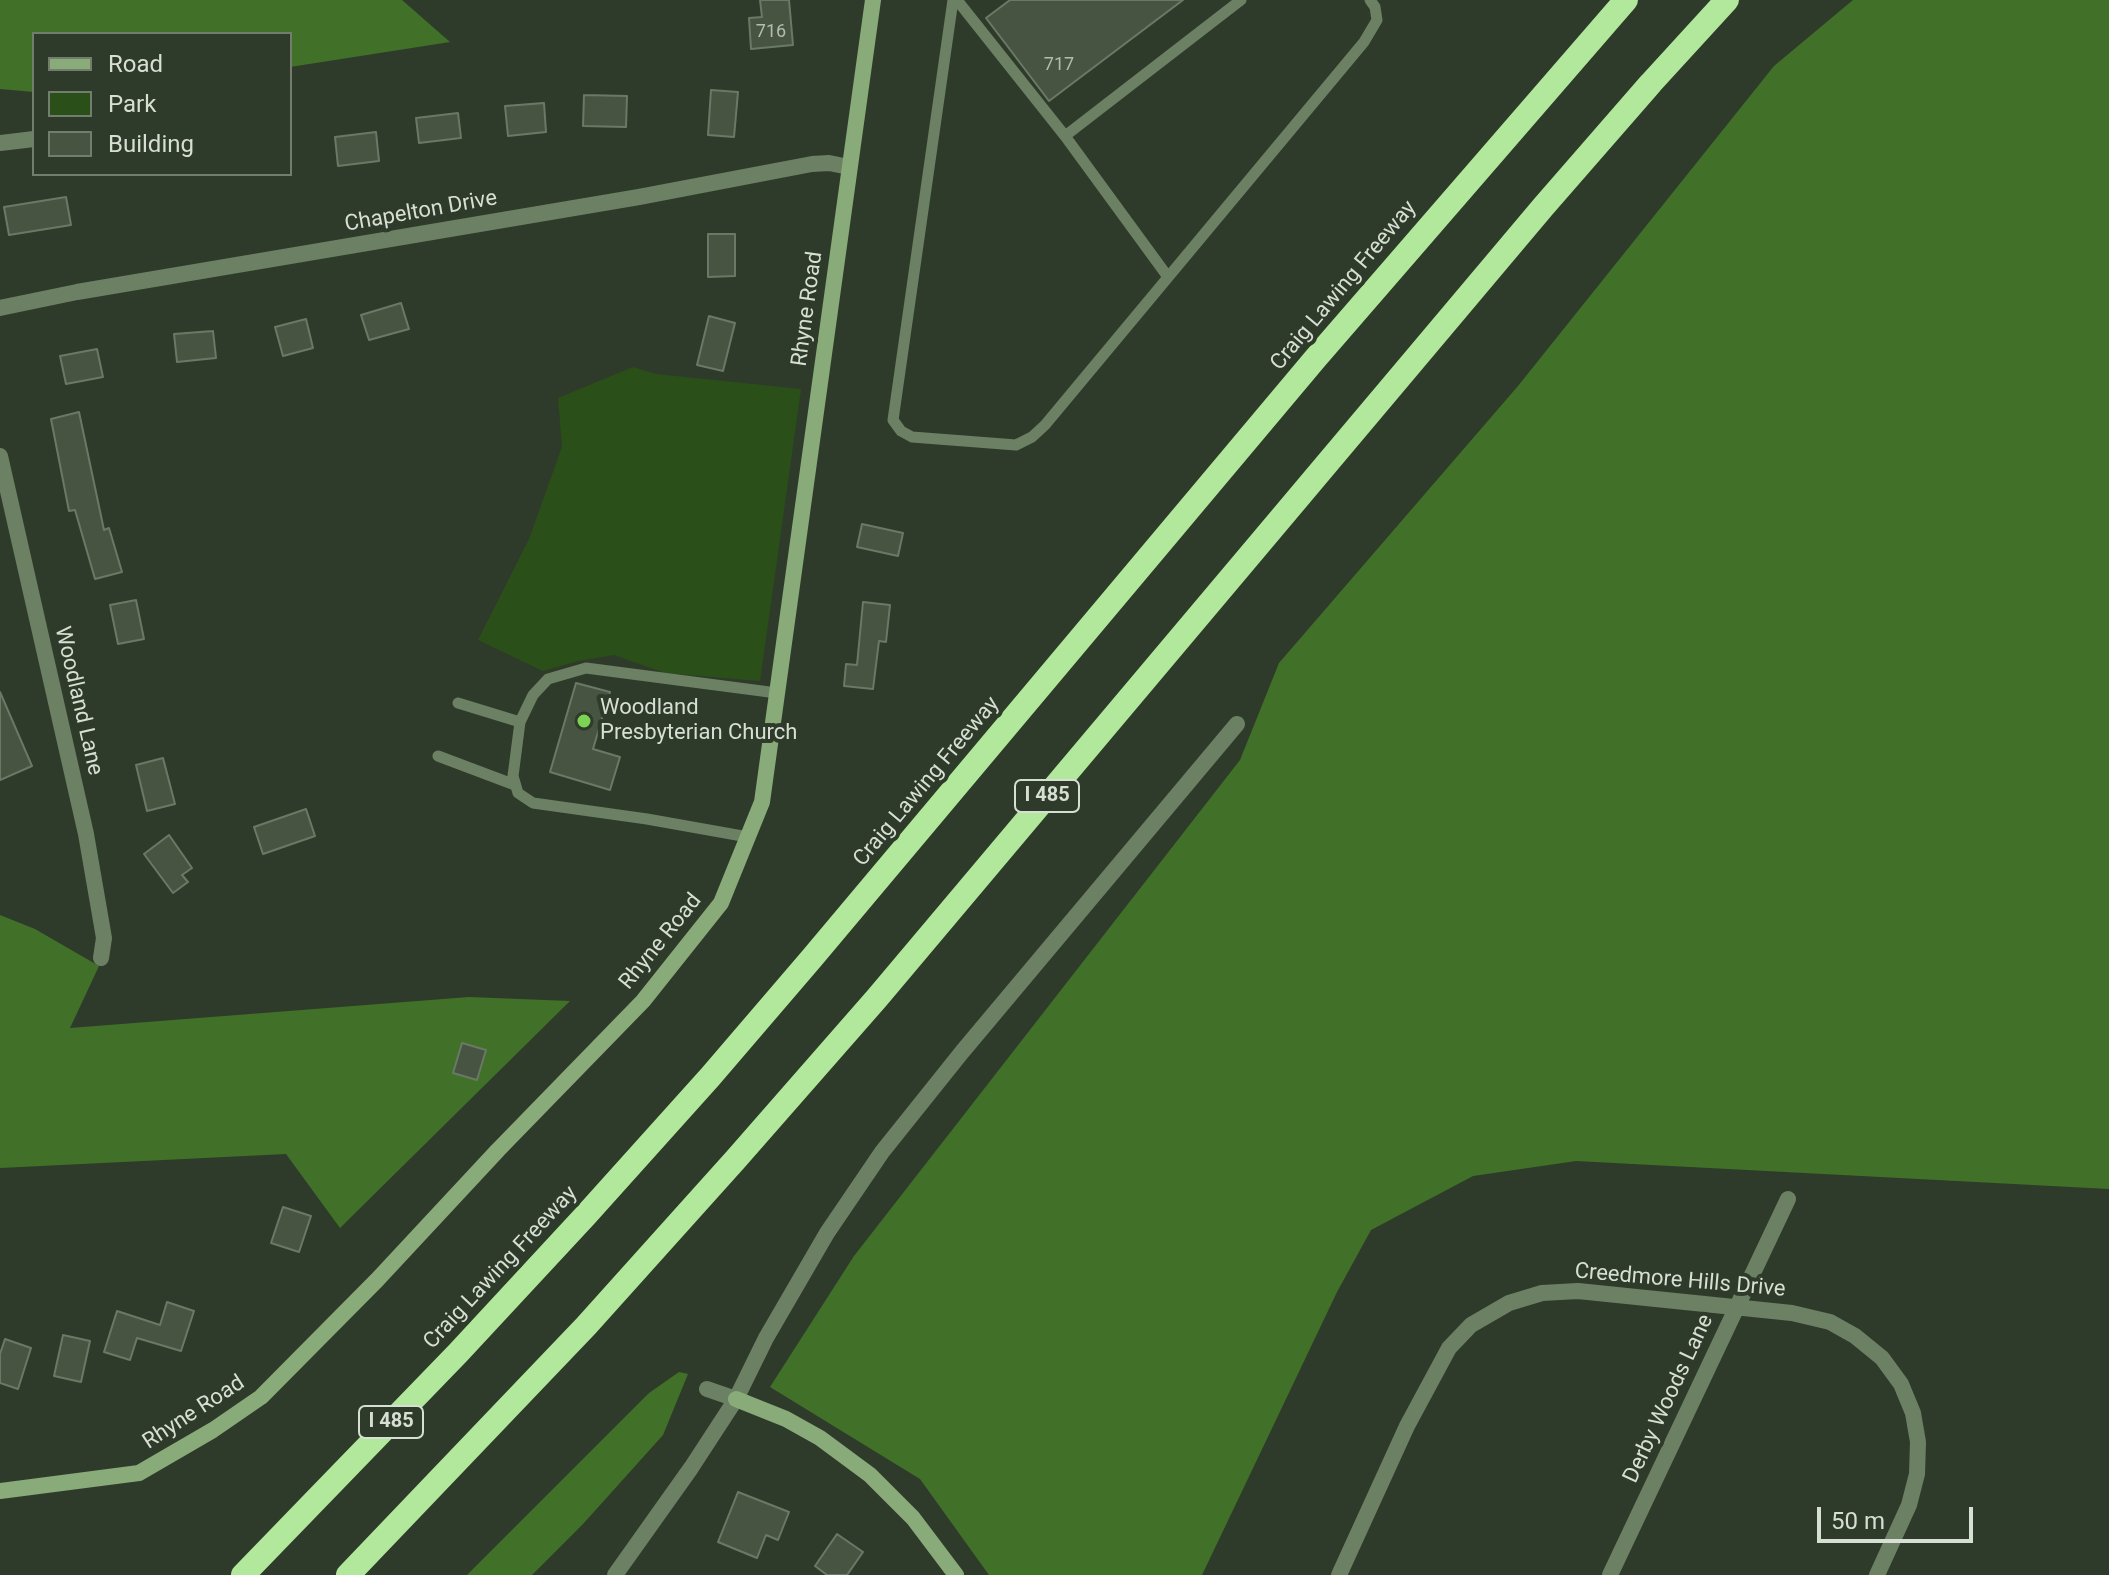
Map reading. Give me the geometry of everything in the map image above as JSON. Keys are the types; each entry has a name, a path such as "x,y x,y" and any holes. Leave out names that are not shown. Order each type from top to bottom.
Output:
{"highway":[{"name":"Craig Lawing Freeway","path":"247,1570 490,1318 710,1077 1315,359 1626,0"},
{"name":"I 485","path":"349,1575 586,1326 736,1159 887,986 1543,207 1727,0"}],"street":[{"name":"Rhyne Road","path":"0,1491 139,1473 213,1430 261,1397 643,1001 721,903 762,802 873,0"},
{"path":"0,143 32,139"},
{"name":"Chapelton Drive","path":"0,308 812,164 849,167"},
{"name":"Woodland Lane","path":"0,456 86,834 104,938 101,958"},
{"path":"615,1575 736,1399 766,1338 827,1233 882,1152 1237,724"},
{"name":"Derby Woods Lane","path":"1610,1575 1788,1199"},
{"name":"Creedmore Hills Drive","path":"1339,1575 1407,1426 1449,1348 1471,1325 1509,1303 1542,1293 1578,1291 1792,1313 1830,1322 1855,1336 1882,1358 1901,1384 1913,1413 1917,1474 1909,1505 1877,1575"},
{"path":"707,1389 786,1419 820,1438 870,1475 913,1518 956,1575"}],"lane":[{"path":"955,0 1065,136 1168,277"},
{"path":"955,0 893,420 901,431 912,437 1016,445 1032,437 1364,42 1377,20 1375,7 1370,0"},
{"path":"1065,136 1241,0"},
{"path":"748,837 533,803 518,793 513,776 520,722 533,695 548,679 586,668 777,693"},
{"path":"458,703 520,722"},
{"path":"438,756 515,785"}],"green space":[{"path":"0,0 402,0 450,42 292,67 292,32 32,32 32,92 0,89"},
{"path":"1853,0 2109,0 2109,1189 1576,1161 1473,1176 1371,1230 1337,1292 1202,1575 989,1575 920,1479 770,1387 854,1256 1240,760 1279,663 1518,386 1774,66"},
{"path":"633,367 656,374 801,389 760,681 665,673 614,655 543,671 478,640 529,539 562,447 558,398"},
{"path":"0,915 35,929 99,966 70,1028 469,997 570,1001 340,1228 286,1154 0,1168"},
{"path":"679,1372 688,1374 663,1435 532,1575 467,1575 649,1393"}],"building":[{"path":"760,0 789,0 793,45 751,49 749,18 762,17"},
{"path":"1010,0 1183,0 1049,101 986,18"},
{"path":"711,90 738,92 734,137 708,135"},
{"path":"584,95 627,96 626,127 583,126"},
{"path":"544,103 546,132 508,136 505,106"},
{"path":"458,113 461,138 419,143 416,118"},
{"path":"376,132 379,161 338,166 335,137"},
{"path":"66,197 71,225 9,235 4,207"},
{"path":"708,234 735,234 735,276 708,277"},
{"path":"401,303 409,329 369,340 361,315"},
{"path":"709,316 735,323 723,371 697,365"},
{"path":"306,319 313,348 283,356 275,327"},
{"path":"213,331 216,358 177,362 174,334"},
{"path":"97,349 103,377 66,384 60,356"},
{"path":"79,412 104,530 109,528 122,572 95,579 75,510 69,511 51,419"},
{"path":"862,524 903,533 898,556 857,547"},
{"path":"136,600 144,639 118,644 110,605"},
{"path":"863,602 890,605 886,642 879,641 873,689 844,686 846,664 857,665"},
{"name":"Woodland Presbyterian Church","path":"576,683 610,692 593,749 620,757 610,790 550,772"},
{"path":"0,692 32,766 0,780"},
{"path":"163,758 175,804 147,811 136,765"},
{"path":"306,809 315,836 263,854 254,827"},
{"path":"169,835 192,868 182,875 188,882 173,893 144,854"},
{"path":"462,1043 486,1050 477,1080 453,1073"},
{"path":"283,1207 311,1216 299,1252 271,1243"},
{"path":"167,1302 194,1311 181,1351 137,1338 130,1360 104,1352 117,1311 160,1325"},
{"path":"63,1335 90,1341 81,1382 54,1376"},
{"path":"5,1339 31,1348 18,1389 0,1383 0,1354"},
{"path":"738,1492 789,1512 778,1540 766,1535 757,1558 718,1542"},
{"path":"837,1534 863,1552 847,1575 827,1575 815,1566"}],"place":[{"name":"Woodland Presbyterian Church","path":"584,721"}]}
